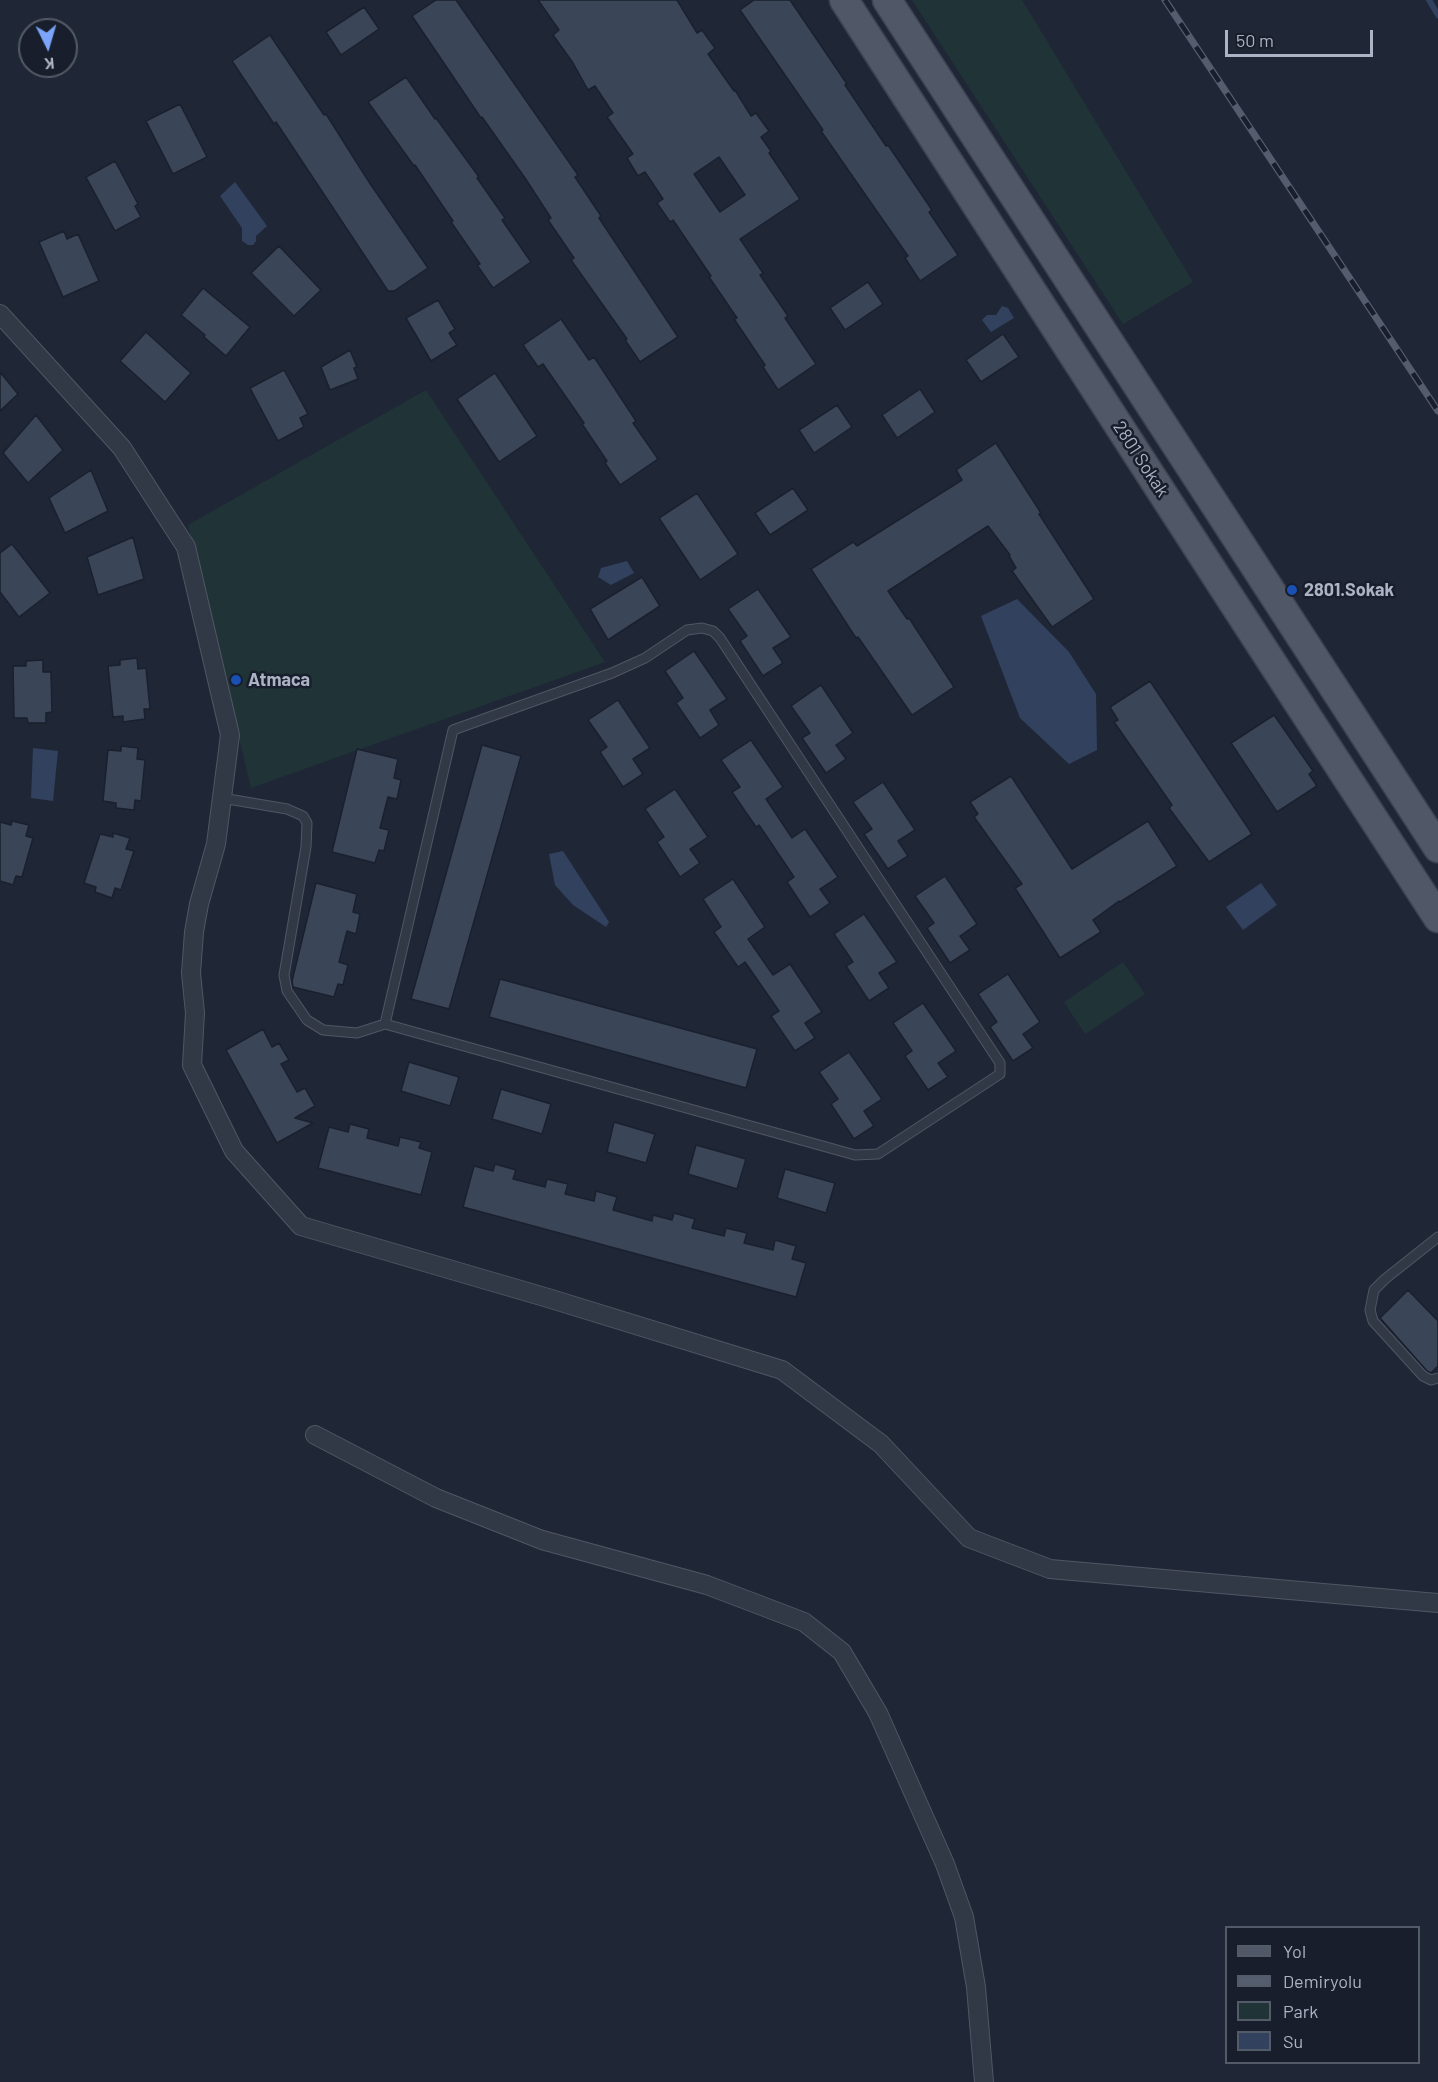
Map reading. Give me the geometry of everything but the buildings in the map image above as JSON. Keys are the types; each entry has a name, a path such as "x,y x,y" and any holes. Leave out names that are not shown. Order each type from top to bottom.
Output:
{"main road":[{"name":"2801 Sokak","path":"844,0 1438,918"},
{"name":"2801 Sokak","path":"887,0 1438,848"}],"street":[{"path":"0,314 122,448 186,547 230,735 216,844 199,904 194,932 191,972 195,1013 192,1065 234,1151 301,1226 548,1298 782,1370 881,1444 969,1538 1050,1569 1438,1603"},
{"path":"315,1436 436,1498 542,1540 707,1585 804,1622 842,1652 878,1713 945,1864 964,1917 976,1987 984,2082"}],"lane":[{"path":"222,798 287,809 303,816 307,823 306,847 284,975 287,992 307,1020 323,1030 357,1034 384,1024 855,1155 878,1154 1000,1074 1000,1063 720,638 713,631 702,628 687,630 645,658 612,673 453,730 384,1024"},
{"path":"1438,1237 1385,1278 1374,1290 1370,1310 1373,1321 1423,1376 1431,1380 1438,1378"}],"green space":[{"path":"912,0 1022,0 1193,282 1123,324"},
{"path":"426,390 605,662 251,788 188,525"},
{"path":"1123,962 1145,994 1085,1034 1064,1002"}],"water":[{"path":"235,182 267,226 256,236 253,245 242,241 242,228 220,196"},
{"path":"1002,306 1008,308 1014,318 991,332 982,320 987,315 996,315"},
{"path":"627,561 634,573 611,585 598,577 601,568"},
{"path":"1017,599 1069,652 1096,694 1097,750 1069,764 1020,718 981,616"},
{"path":"33,748 58,751 53,801 31,798"},
{"path":"563,851 609,922 606,927 573,905 555,885 549,854"},
{"path":"1261,883 1277,905 1243,930 1226,907"}],"waterway":[{"path":"1429,0 1438,15"}],"railway":[{"path":"1165,0 1438,411"}],"place":[{"name":"2801.Sokak","path":"1292,590"},
{"name":"Atmaca","path":"236,680"}]}
